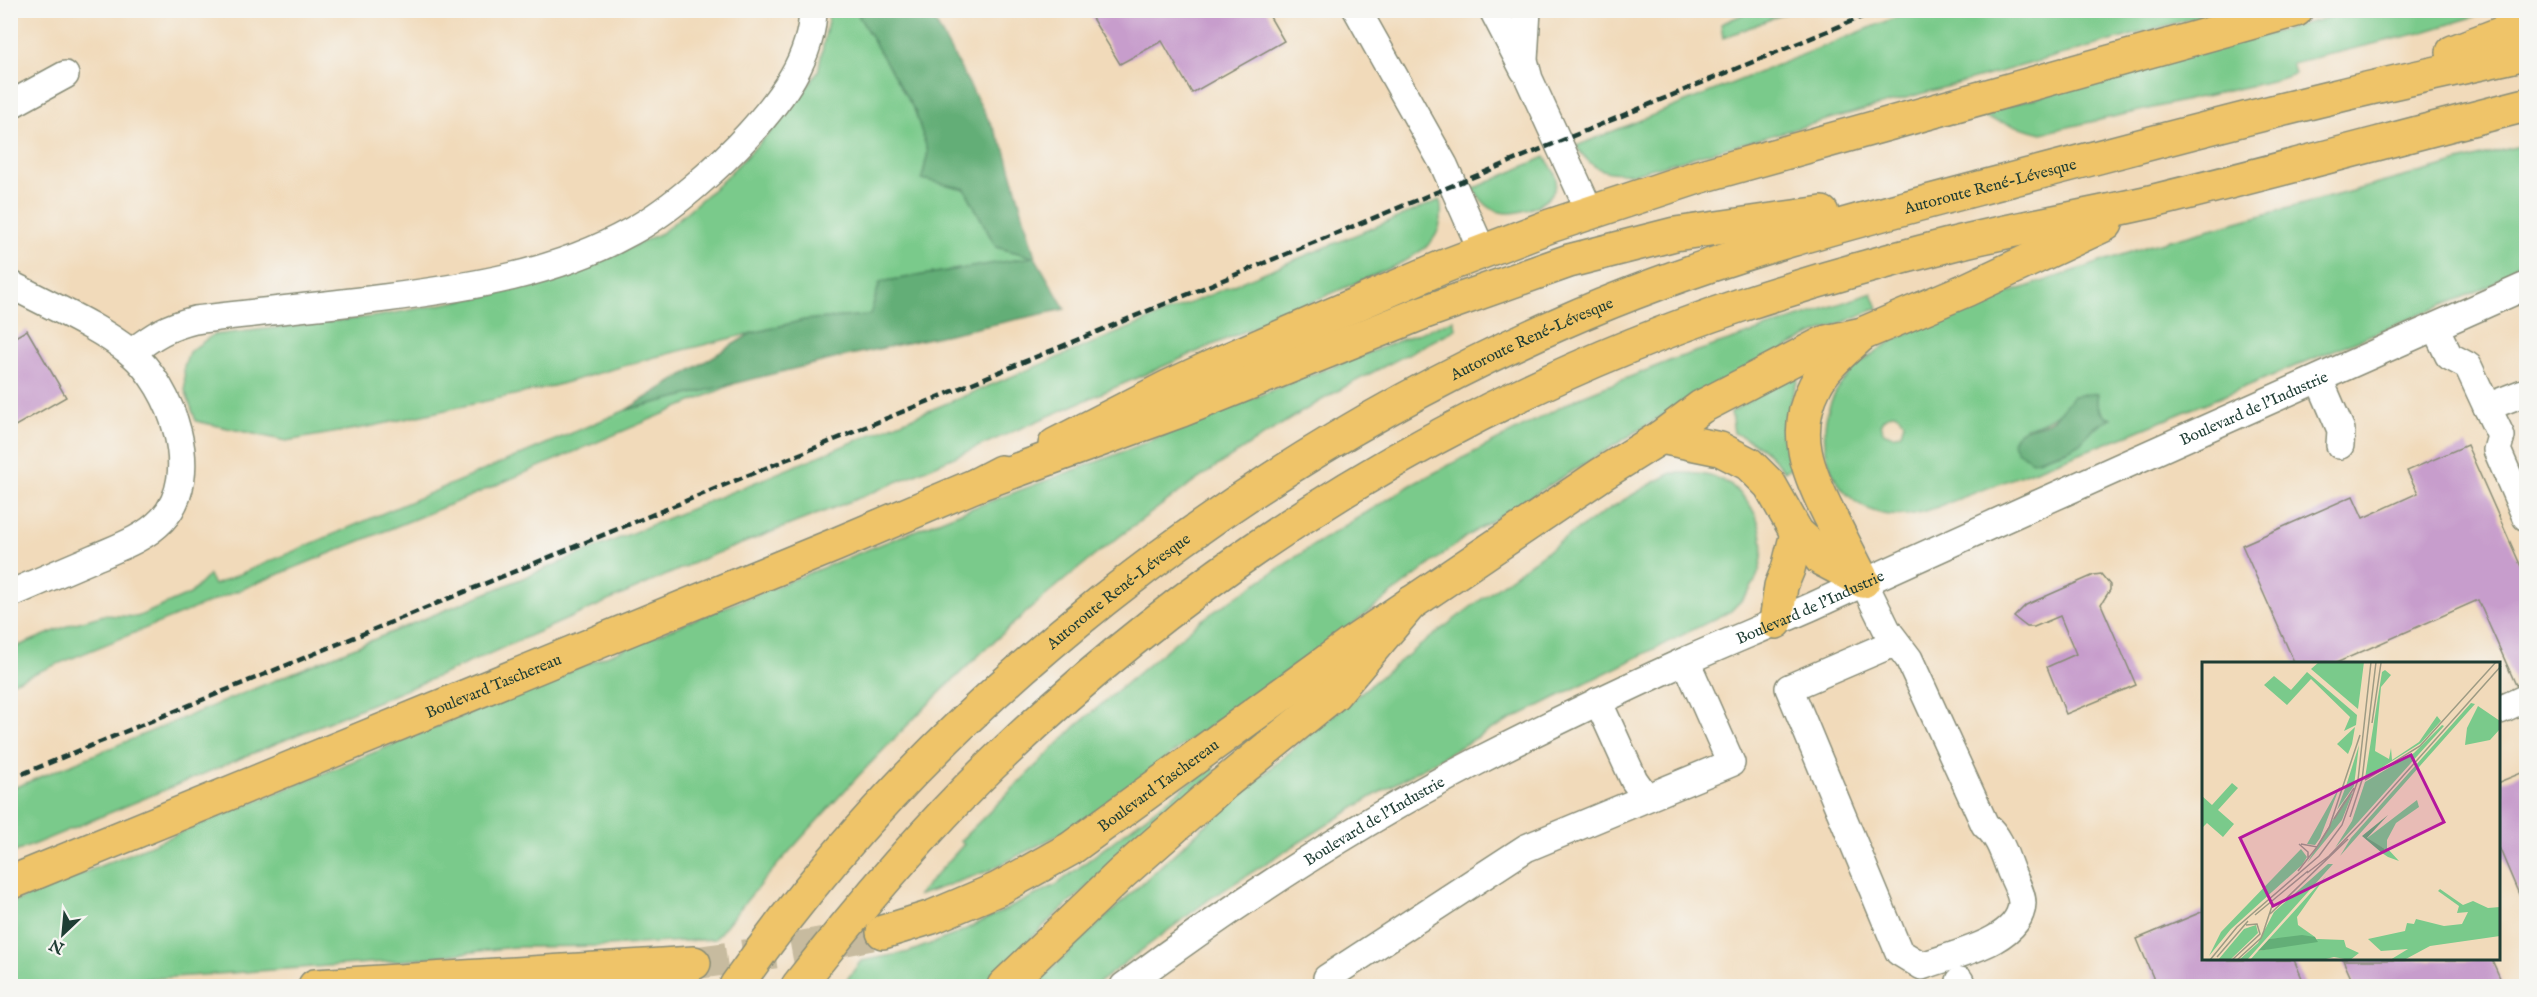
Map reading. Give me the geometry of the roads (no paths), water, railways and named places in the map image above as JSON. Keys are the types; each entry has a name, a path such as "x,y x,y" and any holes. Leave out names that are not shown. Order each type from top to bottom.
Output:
{"main road":[{"path":"976,485 1180,381 1482,251 1590,212 1710,174 2296,10"},
{"path":"2333,97 2526,24"},
{"name":"Autoroute René-Lévesque","path":"736,987 831,864 933,752 974,713 1099,606 1254,490 1436,383 1563,322 1666,281 1768,246 1954,195 2333,97 2526,53"},
{"path":"798,987 842,931 929,829 1003,754 1067,695 1208,582 1274,536 1355,483 1441,435 1580,368 1697,321 1891,260 1957,243 2157,200 2526,105"},
{"path":"976,485 1182,410 1422,313 1578,258 1643,240 1701,230 1954,195"},
{"path":"1004,987 1122,873 1222,785 1334,693 1411,603 1602,474 1661,437 1701,407 1826,342 1862,334 1966,290 2157,200"},
{"path":"1862,334 1835,360 1815,385 1804,417 1802,439 1810,477 1863,581"},
{"path":"1661,437 1720,449 1749,464 1770,485 1797,533 1814,548 1821,559 1863,581"},
{"name":"Boulevard Taschereau","path":"10,883 976,485"},
{"path":"1776,622 1780,586 1788,569 1797,533"},
{"name":"Boulevard Taschereau","path":"884,932 971,902 1046,864 1119,815 1295,683 1411,603"},
{"path":"315,987 694,963"}],"street":[{"path":"131,353 155,334 172,326 195,320 434,292 500,280 559,262 633,231 690,189 725,159 780,98 803,56 813,10"},
{"path":"1357,10 1444,165 1482,251"},
{"path":"1493,10 1509,45 1529,79 1590,212"},
{"path":"1527,10 1524,60 1529,79"},
{"path":"10,105 65,75"},
{"path":"10,284 93,328 131,353 154,382 165,401 182,449 183,466 178,486 162,520 128,543 10,594"},
{"name":"Boulevard de l'Industrie","path":"1124,987 1201,930 1360,828 1455,773 1598,701 2526,286"},
{"path":"2435,327 2449,356 2468,366 2500,436 2498,450 2526,517"},
{"path":"2319,379 2341,430 2340,445"},
{"path":"2487,407 2523,393"},
{"path":"1863,581 1887,630 1909,659 1984,825 1996,834 2023,901 2020,914 2010,929 1997,939 1922,966 1899,952 1789,688 1896,642"},
{"path":"1331,987 1327,978 1519,853 1646,797 1731,763 1686,661"},
{"path":"2501,709 2526,698"},
{"path":"1598,701 1634,780 1646,797"}],"tunnel":[{"path":"694,963 782,951 883,932"}],"railway":[{"path":"10,779 1879,10"}]}
